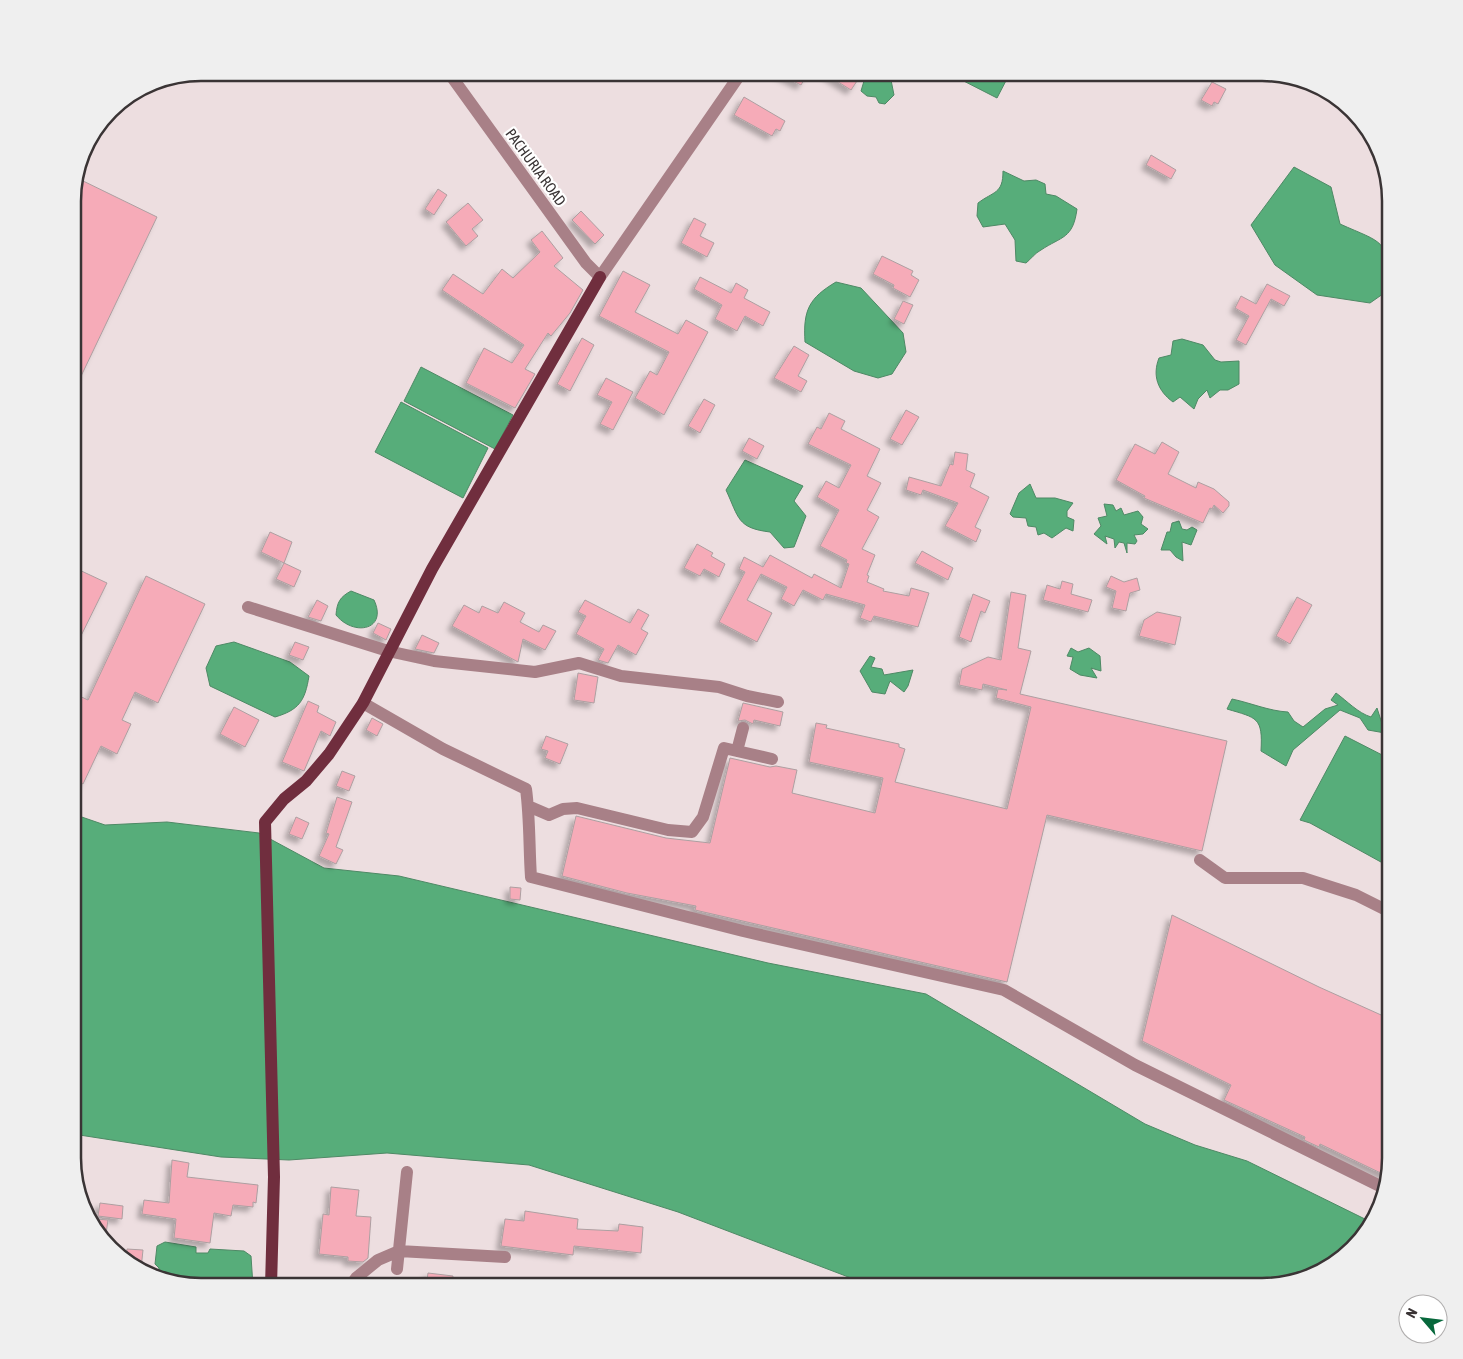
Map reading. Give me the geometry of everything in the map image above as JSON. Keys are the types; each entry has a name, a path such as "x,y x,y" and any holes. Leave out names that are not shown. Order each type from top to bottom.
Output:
{"main road":[{"path":"271,1278 274,1177 265,822 284,799 306,782 329,754 364,703 388,651 436,561 600,277"}],"street":[{"name":"PACHURIA ROAD","path":"456,81 586,263 600,277"},
{"path":"600,277 735,81"},
{"path":"248,607 388,651 434,661 534,672 578,663 621,676 719,687 747,696 778,702"},
{"path":"364,703 443,750 526,789 531,877 743,931 1004,990 1134,1065 1378,1185"},
{"path":"737,751 743,728"},
{"path":"528,806 549,815 563,809 577,808 668,830 692,832 703,818 724,748 772,759"},
{"path":"1200,860 1226,878 1303,878 1356,895 1382,908"},
{"path":"397,1269 407,1172"},
{"path":"356,1278 378,1260 399,1251 505,1257"}],"shaded area":[{"path":"864,81 891,81 894,95 885,104 879,103 876,97 867,96 861,91"},
{"path":"964,81 1006,81 997,98"},
{"path":"1294,167 1331,187 1340,224 1366,235 1381,245 1381,295 1370,303 1317,295 1275,265 1251,225"},
{"path":"1003,171 1024,181 1036,180 1045,184 1046,194 1056,196 1077,209 1073,226 1065,236 1039,251 1026,263 1016,261 1015,240 1005,224 983,227 977,216 978,203 999,188 1003,178"},
{"path":"836,282 861,288 903,333 906,352 892,374 878,378 854,371 805,342 805,321 810,306 819,294"},
{"path":"1182,339 1203,345 1215,360 1221,362 1239,361 1239,384 1228,390 1220,390 1210,398 1207,390 1198,399 1194,409 1180,397 1173,402 1160,388 1156,371 1159,358 1171,355 1173,341"},
{"path":"421,367 513,415 495,449 404,401"},
{"path":"401,402 488,448 463,498 375,452"},
{"path":"745,460 803,486 794,501 806,516 794,547 784,548 770,532 751,528 737,515 726,490"},
{"path":"1030,484 1036,498 1055,498 1073,503 1067,511 1067,517 1074,520 1073,531 1066,528 1052,538 1044,533 1038,535 1036,527 1028,526 1026,518 1013,517 1010,514 1019,493"},
{"path":"1104,504 1113,505 1116,511 1121,508 1124,515 1138,511 1143,517 1141,524 1148,529 1143,534 1134,535 1137,541 1135,544 1127,543 1127,553 1124,543 1119,542 1115,548 1114,539 1105,536 1107,544 1094,534 1101,526 1098,518 1107,516"},
{"path":"1179,521 1182,529 1187,530 1192,527 1197,530 1191,545 1182,542 1183,561 1170,550 1161,550 1167,532 1170,532 1172,523"},
{"path":"351,591 374,600 377,610 373,624 360,628 343,622 336,615 340,600"},
{"path":"234,642 290,662 309,676 303,698 295,708 275,717 210,686 206,668 216,646"},
{"path":"1071,648 1078,652 1089,648 1100,656 1101,671 1091,668 1097,678 1080,675 1070,669 1073,657 1067,656"},
{"path":"870,656 875,658 871,667 882,669 884,675 913,670 904,692 890,681 885,694 872,692 860,671"},
{"path":"1336,693 1357,710 1371,717 1377,708 1382,722 1382,732 1368,730 1360,718 1340,710 1293,750 1286,766 1261,751 1261,731 1256,721 1251,717 1227,709 1232,699 1267,709 1288,712 1294,721 1303,727 1325,709 1338,705 1331,700"},
{"path":"1345,736 1382,755 1382,862 1310,823 1300,820"},
{"path":"82,817 105,825 167,822 259,833 324,868 399,876 768,963 926,994 1145,1124 1195,1145 1247,1161 1365,1219 1347,1243 1329,1258 1308,1269 1262,1278 851,1278 678,1212 529,1165 387,1153 289,1160 221,1157 82,1135"},
{"path":"165,1242 196,1247 196,1253 208,1253 210,1249 244,1251 251,1256 252,1278 201,1278 159,1270 155,1264 157,1246"}],"building":[{"path":"793,81 803,81 801,85"},
{"path":"837,81 857,81 851,90"},
{"path":"1212,82 1226,89 1218,104 1214,102 1212,106 1201,100"},
{"path":"744,97 785,121 780,131 776,129 772,136 734,115"},
{"path":"1151,155 1176,170 1171,179 1146,165"},
{"path":"84,181 157,217 82,374"},
{"path":"438,189 447,195 434,215 425,209"},
{"path":"468,203 483,220 472,229 478,236 466,246 446,222"},
{"path":"581,211 604,235 595,244 572,220"},
{"path":"694,218 706,224 700,236 714,243 707,257 681,243"},
{"path":"542,231 563,258 554,266 583,290 570,313 551,336 548,333 525,369 535,374 515,408 466,383 484,348 512,363 524,345 442,290 453,274 483,294 502,269 513,278 540,252 531,240"},
{"path":"882,256 913,271 911,275 919,280 910,297 893,288 894,285 873,274"},
{"path":"623,271 650,285 635,312 678,334 686,320 708,332 664,415 635,398 650,371 657,375 669,352 599,316"},
{"path":"700,277 731,293 736,283 748,290 744,298 770,312 763,326 745,316 737,331 715,319 722,305 694,289"},
{"path":"1267,284 1290,296 1284,306 1271,299 1246,345 1236,340 1249,316 1235,308 1241,296 1256,304"},
{"path":"903,301 913,305 904,324 894,319"},
{"path":"582,338 594,345 570,391 557,384"},
{"path":"794,346 809,355 798,376 807,381 801,392 774,378"},
{"path":"606,378 633,392 613,430 600,424 612,402 597,395"},
{"path":"704,399 715,405 700,433 688,426"},
{"path":"906,410 919,417 902,445 890,439"},
{"path":"829,413 845,421 841,429 880,449 867,476 881,483 867,510 879,517 862,549 875,555 867,575 869,576 867,582 884,589 883,591 909,596 911,588 929,593 918,627 874,616 871,622 860,618 865,605 826,594 823,600 803,590 794,606 781,599 787,587 761,574 747,600 772,613 757,642 719,622 745,572 739,569 744,557 763,567 770,555 812,578 814,574 841,588 849,564 846,563 847,560 820,546 839,510 817,497 826,481 839,488 851,465 808,444 817,427 821,429"},
{"path":"749,438 764,446 757,459 742,451"},
{"path":"1162,442 1179,452 1168,474 1196,488 1198,482 1214,489 1229,502 1229,506 1223,513 1214,505 1212,509 1210,508 1203,523 1144,498 1145,496 1116,480 1135,444 1155,454"},
{"path":"955,452 968,454 966,470 975,474 970,487 989,497 975,527 981,530 976,542 945,526 958,503 923,490 921,495 906,490 909,477 941,486 950,464 953,465"},
{"path":"270,532 292,542 284,563 261,552"},
{"path":"697,544 713,553 711,556 725,564 719,577 704,569 700,576 684,568"},
{"path":"922,551 953,568 948,580 915,563"},
{"path":"284,563 301,571 294,587 276,579"},
{"path":"82,571 107,583 82,634"},
{"path":"146,576 205,604 158,703 135,692 122,720 131,724 117,754 101,746 83,784 82,697 88,700"},
{"path":"1111,576 1124,582 1137,578 1140,590 1130,593 1126,611 1112,608 1116,591 1106,587"},
{"path":"1062,581 1073,584 1071,594 1092,600 1088,612 1043,600 1047,585 1060,589"},
{"path":"1011,592 1026,595 1018,648 1031,651 1020,694 1227,741 1202,851 1047,815 1007,982 695,910 696,906 627,893 562,876 576,816 666,838 710,843 730,758 770,767 776,766 797,770 792,793 875,813 883,778 809,762 816,723 827,725 826,728 899,744 899,747 905,749 895,782 1007,809 1031,707 996,698 998,689 1007,690 983,684 982,690 959,685 962,669 988,657 1001,660"},
{"path":"973,594 990,601 985,613 981,611 971,642 959,637"},
{"path":"1297,597 1312,605 1290,644 1276,636"},
{"path":"317,600 328,606 321,621 308,617"},
{"path":"585,600 630,623 638,609 649,615 641,629 648,633 636,655 618,645 608,663 598,660 604,649 576,634 586,616 578,612"},
{"path":"504,602 525,613 520,622 539,632 543,625 556,631 545,650 523,639 518,662 452,626 464,605 479,613 482,606 498,613"},
{"path":"1157,612 1181,617 1175,645 1139,636 1144,620"},
{"path":"378,623 391,629 386,640 373,633"},
{"path":"422,635 439,643 434,653 415,649"},
{"path":"295,642 309,647 303,660 289,655"},
{"path":"578,673 598,677 594,703 574,700"},
{"path":"308,701 319,706 317,712 336,722 330,736 321,731 304,771 282,762"},
{"path":"743,703 783,712 780,726 754,720 753,724 745,720 738,721"},
{"path":"234,707 259,720 245,747 220,734"},
{"path":"372,718 383,724 377,736 366,730"},
{"path":"546,736 568,744 560,764 545,758 548,751 541,749"},
{"path":"342,771 355,776 349,791 336,786"},
{"path":"337,797 352,802 336,847 343,850 336,864 319,856 329,834 326,833"},
{"path":"296,817 309,823 302,839 289,834"},
{"path":"510,887 521,888 520,900 510,899"},
{"path":"1172,915 1319,987 1382,1015 1381,1173 1320,1144 1319,1147 1304,1140 1305,1137 1224,1100 1231,1085 1142,1041"},
{"path":"172,1160 189,1163 187,1177 258,1185 256,1203 253,1202 253,1207 233,1205 231,1216 214,1213 210,1243 174,1238 176,1219 142,1214 144,1200 169,1203"},
{"path":"331,1187 359,1190 356,1216 371,1217 368,1258 363,1262 348,1261 348,1257 319,1254 323,1214 329,1215"},
{"path":"100,1203 123,1206 122,1219 98,1216"},
{"path":"525,1211 578,1219 577,1229 618,1231 619,1224 643,1227 641,1253 574,1246 573,1255 501,1246 505,1219 524,1221"},
{"path":"98,1219 108,1220 106,1231"},
{"path":"127,1249 143,1250 142,1262 134,1258 127,1252"},
{"path":"428,1273 453,1276 453,1278 427,1278"}]}
